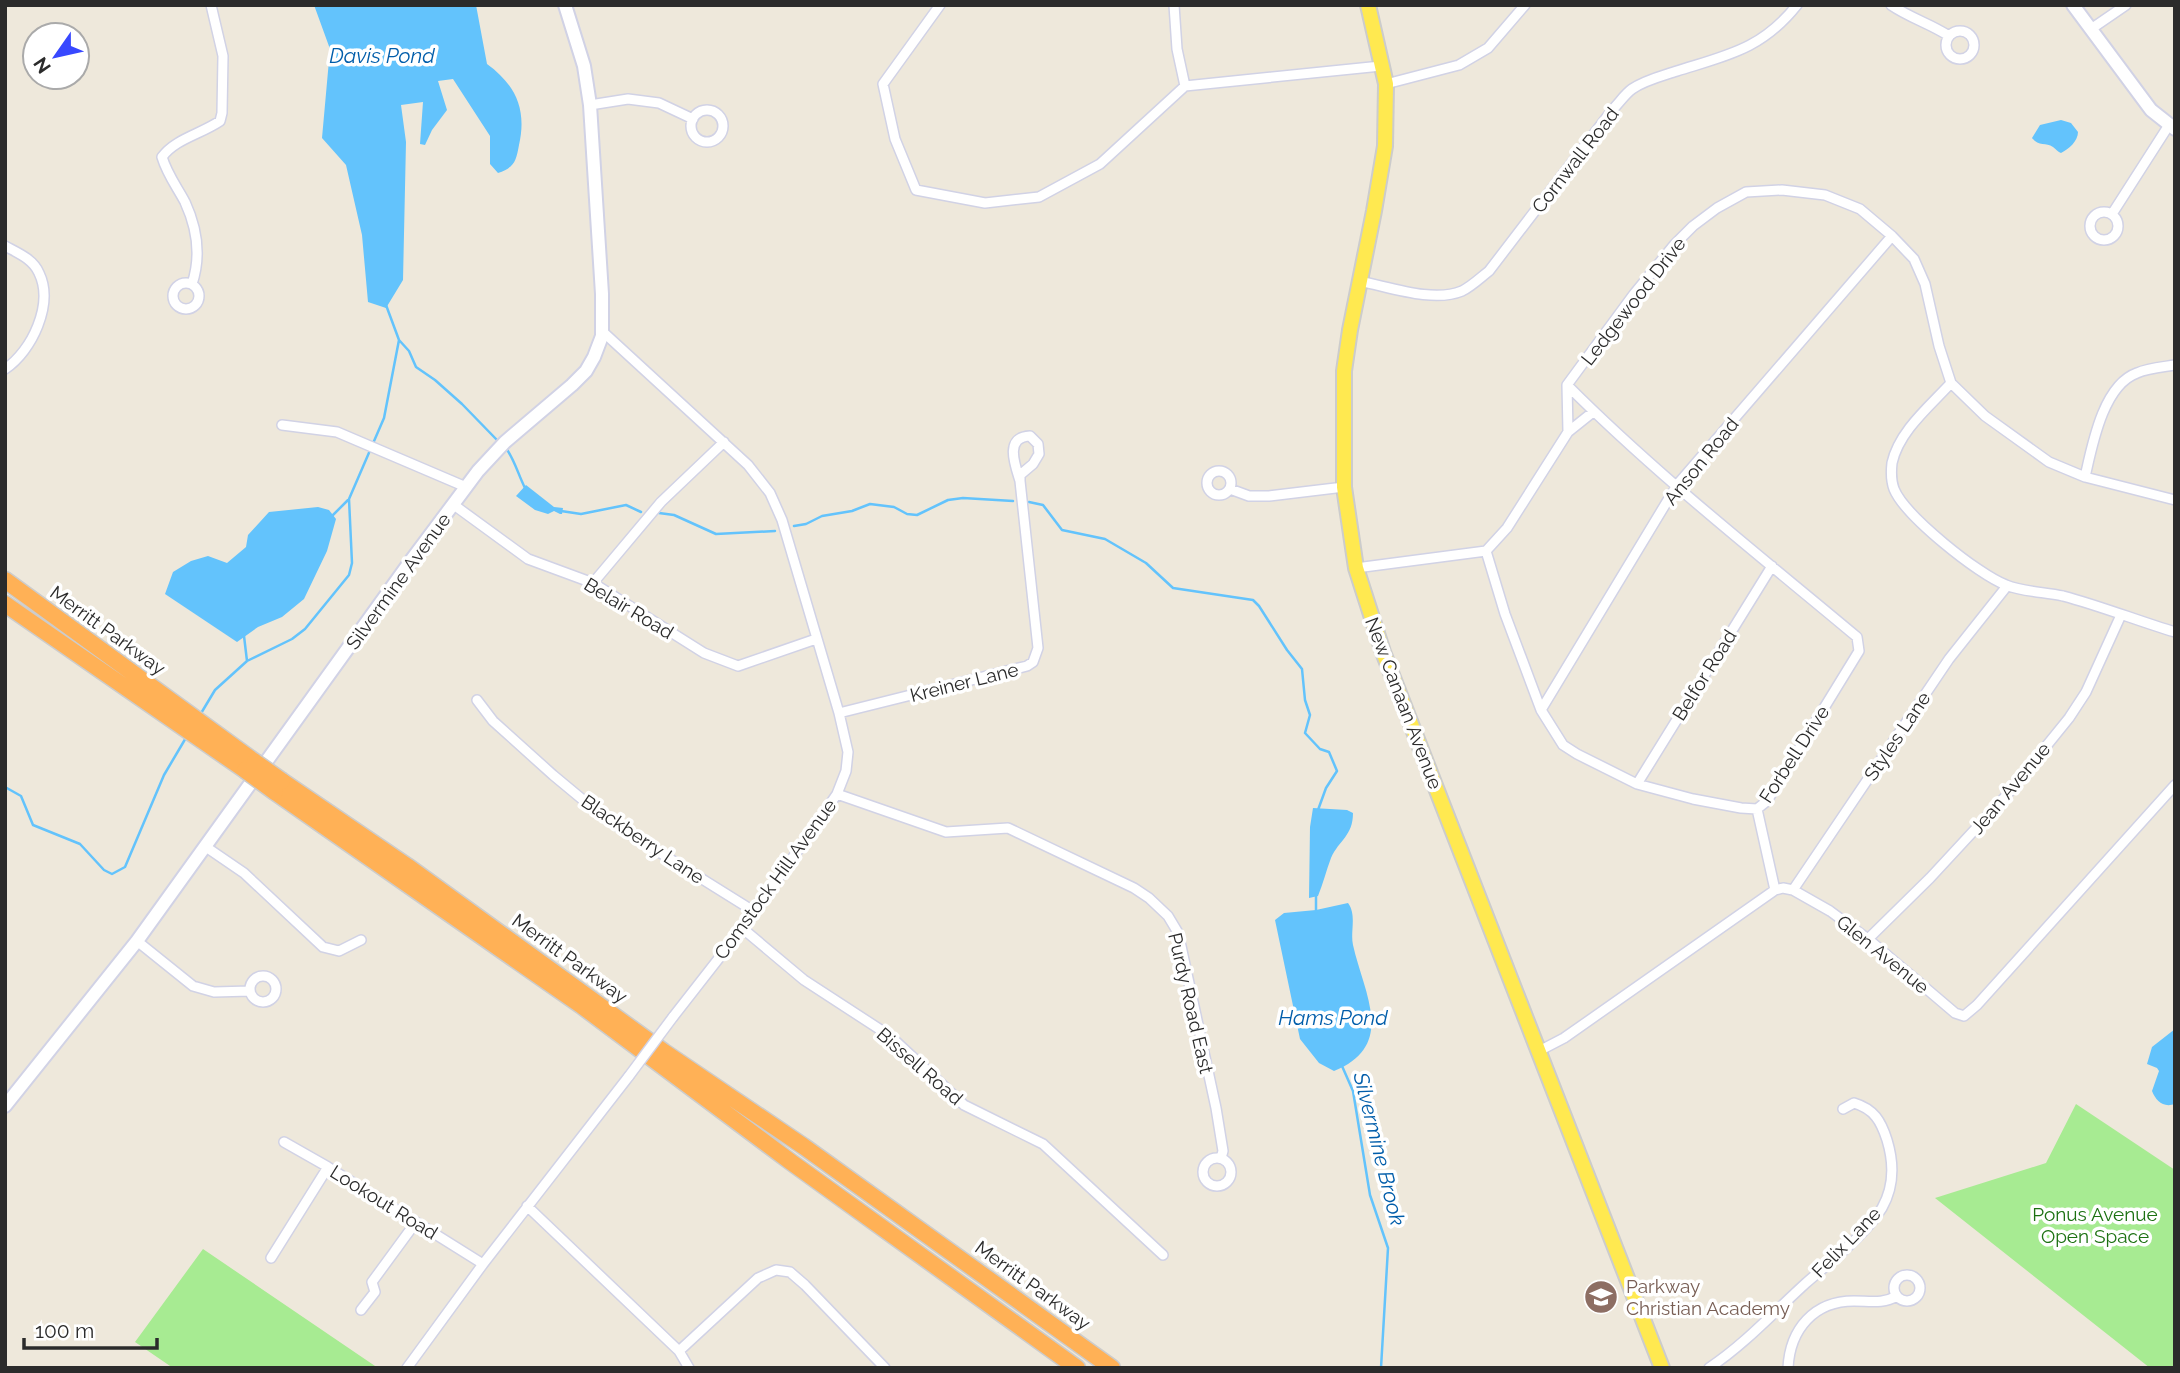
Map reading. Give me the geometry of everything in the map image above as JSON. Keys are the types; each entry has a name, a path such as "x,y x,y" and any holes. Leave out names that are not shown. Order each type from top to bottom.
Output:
{"highway":[{"path":"5,567 96,646"},
{"name":"Merritt Parkway","path":"5,580 96,646 167,707"},
{"name":"Merritt Parkway","path":"5,605 167,707 250,766 1077,1368"},
{"name":"Merritt Parkway","path":"279,787 407,866 664,1052 803,1146 1112,1368"}],"main road":[{"name":"New Canaan Avenue","path":"1368,5 1386,84 1384,158 1344,371 1344,487 1356,568 1383,652 1662,1368"}],"street":[{"path":"192,285 198,239 186,204 166,172 162,157 169,147 220,121 223,56 211,5"},
{"name":"Silvermine Avenue","path":"5,1106 137,941 410,562 492,454 560,396 586,370 599,349 602,331 601,282 590,105 582,57 565,5"},
{"path":"940,5 883,84 895,139 916,190 985,202 1039,197 1100,164 1185,86 1381,65"},
{"path":"1174,5 1177,49 1185,86"},
{"path":"1386,84 1459,65 1488,48 1525,5"},
{"name":"Cornwall Road","path":"1359,281 1425,296 1445,296 1464,290 1489,271 1632,89 1656,78 1745,49 1767,36 1797,5"},
{"path":"1891,5 1908,17 1937,28 1949,36"},
{"path":"2073,5 2151,110 2172,127 2112,214"},
{"path":"2091,29 2126,5"},
{"path":"590,105 628,99 659,103 693,118"},
{"name":"Ledgewood Drive","path":"1567,386 1634,293 1674,245 1709,214 1746,192 1782,190 1825,195 1860,209 1914,259 1925,284 1939,346 1951,383 1985,416 2049,462 2085,477 2175,499"},
{"name":"Anson Road","path":"1541,710 1676,485 1892,236"},
{"path":"5,246 23,255 39,271 44,306 34,333 21,356 5,369"},
{"name":"Comstock Hill Avenue","path":"407,1368 527,1206 755,912 837,794 846,771 848,752 839,713 777,507 761,480 724,442 602,331"},
{"path":"2085,477 2093,442 2109,399 2117,386 2135,373 2175,365"},
{"path":"1951,383 1910,428 1898,446 1891,477 1895,491 1904,505 1971,565 2007,586 2081,601 2175,632"},
{"path":"1567,386 1568,432"},
{"name":"Forbell Drive","path":"1486,551 1505,614 1541,710 1563,745 1637,784 1693,799 1757,810 1767,801 1859,652 1857,637 1676,485 1567,386"},
{"path":"1356,568 1486,551 1507,528 1568,432 1593,412"},
{"path":"282,425 347,435 467,487"},
{"name":"Kreiner Lane","path":"839,713 1027,666 1033,662 1038,648 1020,481 1020,475 1033,464 1039,454 1038,444 1030,436 1018,440 1013,449 1020,481"},
{"path":"593,583 661,502 724,442"},
{"path":"1230,489 1249,496 1269,496 1344,487"},
{"name":"Belair Road","path":"453,505 528,559 593,583 704,653 738,666 816,639"},
{"name":"Belfor Road","path":"1637,784 1772,566"},
{"name":"Styles Lane","path":"1794,890 1949,659 2007,586"},
{"name":"Jean Avenue","path":"1868,939 1930,878 2005,797 2069,718 2086,692 2121,615"},
{"name":"Blackberry Lane","path":"477,700 493,721 606,819 755,912"},
{"name":"Glen Avenue","path":"1794,890 1830,911 1868,939 1955,1013 1964,1016 1977,1005 2175,785"},
{"name":"Purdy Road East","path":"837,794 946,832 1008,828 1134,888 1160,908 1177,931 1181,946 1216,1108 1223,1151 1221,1158"},
{"path":"1757,810 1775,890"},
{"path":"206,847 244,873 323,947 339,951 360,940"},
{"path":"1539,1051 1564,1038 1775,890 1794,890"},
{"name":"Bissell Road","path":"742,928 804,980 890,1036 964,1105 1043,1144 1163,1255"},
{"path":"137,941 194,986 214,992 250,991"},
{"name":"Felix Lane","path":"1709,1368 1758,1329 1863,1231 1882,1208 1892,1183 1890,1151 1882,1123 1867,1107 1854,1103 1843,1109"},
{"name":"Lookout Road","path":"285,1142 483,1264"},
{"path":"271,1258 328,1167"},
{"path":"527,1206 679,1351 690,1368"},
{"path":"361,1310 375,1292 372,1282 415,1222"},
{"path":"679,1351 758,1278 776,1270 790,1272 805,1285 885,1368"},
{"path":"1788,1368 1788,1354 1795,1335 1815,1312 1835,1303 1880,1302 1897,1296"}],"green space":[{"name":"Ponus Avenue Open Space","path":"2076,1104 2175,1170 2175,1368 2150,1368 1935,1198 2046,1163"},
{"path":"203,1249 378,1368 173,1368 135,1342"}],"water":[{"name":"Davis Pond","path":"314,5 476,5 487,64 512,90 520,110 521,132 516,159 511,166 498,173 490,164 490,136 453,79 438,81 447,110 425,145 420,144 423,102 401,105 406,142 403,280 386,308 368,302 362,235 346,165 322,138 330,49"},
{"path":"2061,120 2071,123 2078,135 2075,142 2061,153 2032,138 2040,125"},
{"path":"526,485 554,507 563,508 562,514 535,510 516,496"},
{"path":"318,507 329,510 336,519 327,551 304,599 282,617 258,627 237,642 165,594 173,572 191,561 208,556 227,563 246,547 248,535 269,512"},
{"path":"1313,808 1347,810 1353,813 1351,827 1331,858 1318,896 1309,898 1310,827"},
{"name":"Hams Pond","path":"1348,903 1353,918 1353,945 1368,1000 1371,1033 1365,1047 1353,1060 1334,1071 1319,1063 1300,1039 1275,920 1284,913"},
{"path":"2175,1029 2175,1104 2167,1105 2158,1101 2152,1091 2159,1071 2147,1064 2152,1047"}],"waterway":[{"path":"200,715 215,690 247,661 292,639 305,629 349,575 352,563 349,499 384,418 399,340 386,305"},
{"name":"Silvermine Brook","path":"399,340 409,351 416,367 462,404 497,440"},
{"name":"Silvermine Brook","path":"506,448 525,488"},
{"name":"Silvermine Brook","path":"794,526 870,504 894,507 907,514 917,515 948,500 963,498 1013,501"},
{"path":"331,517 348,500"},
{"name":"Silvermine Brook","path":"1029,502 1043,505 1062,530 1105,539 1146,563 1173,588 1253,600 1259,606 1302,669 1305,700 1310,715 1305,733 1320,749 1329,752 1337,771 1326,788 1318,810"},
{"name":"Silvermine Brook","path":"561,511 581,514 626,505 641,512"},
{"name":"Silvermine Brook","path":"659,513 674,515 716,534 775,531"},
{"path":"244,636 247,661"},
{"path":"5,787 21,796 33,825 80,844 104,870 112,874 125,867 164,775 187,736"},
{"name":"Silvermine Brook","path":"1316,894 1316,912"},
{"name":"Silvermine Brook","path":"1342,1066 1353,1091 1370,1195 1388,1248 1381,1368"}],"place":[{"name":"Parkway Christian Academy","path":"1601,1297"}]}
